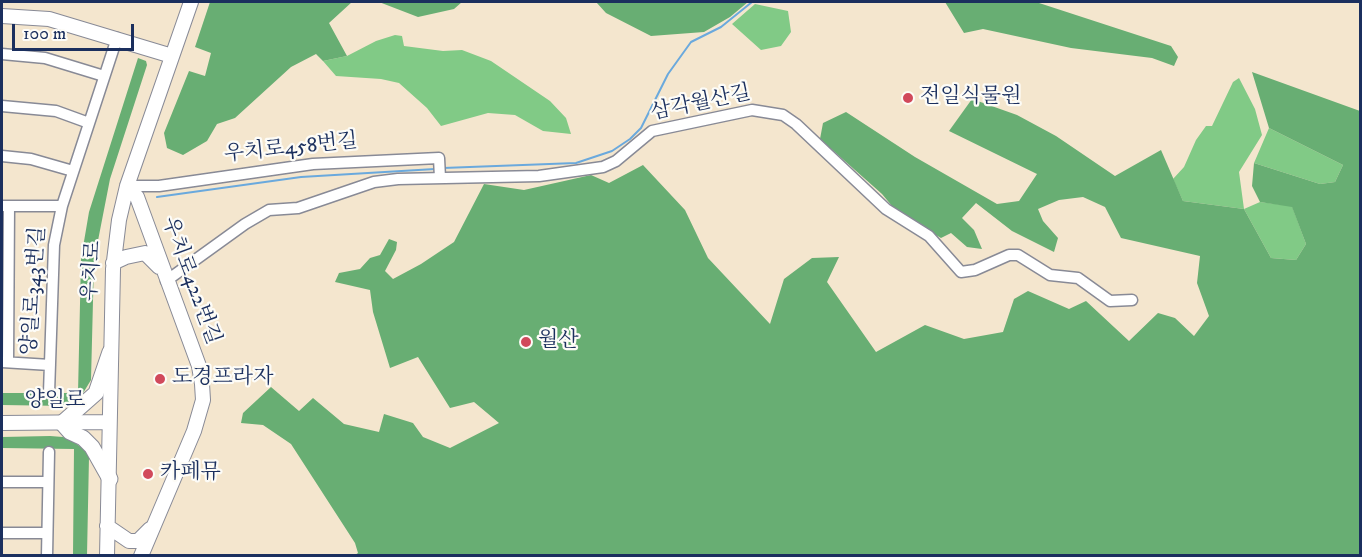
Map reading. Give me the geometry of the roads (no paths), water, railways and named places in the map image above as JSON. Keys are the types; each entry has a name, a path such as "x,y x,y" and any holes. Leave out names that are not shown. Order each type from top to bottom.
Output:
{"main road":[{"path":"110,352 96,393 62,423 70,432 83,438 92,447 110,479"}],"street":[{"name":"우치로","path":"107,555 113,263 119,220 127,186 191,2"},
{"path":"2,16 49,19 172,56"},
{"name":"양일로343번길","path":"50,393 51,271 62,206 117,38"},
{"path":"2,54 45,58 104,76"},
{"path":"2,106 56,111 89,123"},
{"name":"삼각월산길","path":"165,277 269,210 308,205 374,182 539,176 596,169 616,161 652,131 752,110 763,110 783,115 796,124 886,209 929,236 962,272 975,270 1009,255 1018,255 1050,275 1078,278 1110,301 1132,300"},
{"path":"2,156 31,159 73,171"},
{"name":"우치로458번길","path":"127,186 159,186 313,164 439,158 440,178"},
{"name":"우치로422번길","path":"127,186 137,196 199,366 203,400 194,431 141,555"},
{"path":"50,365 5,362 5,206 62,206"},
{"path":"113,263 126,256 145,253 154,260 165,277"},
{"name":"양일로","path":"2,423 109,422"},
{"path":"47,555 49,452"},
{"path":"2,482 48,482"},
{"path":"107,526 129,541 138,541 151,528"},
{"path":"2,533 47,533"}],"waterway":[{"path":"443,168 576,163 612,151 641,128 668,74 691,42 721,27 752,2"},
{"path":"157,197 301,177 435,169"}],"place":[{"name":"전일식물원","path":"908,98"},
{"name":"월산","path":"526,342"},
{"name":"도경프라자","path":"160,379"},
{"name":"카페뮤","path":"148,474"}]}
